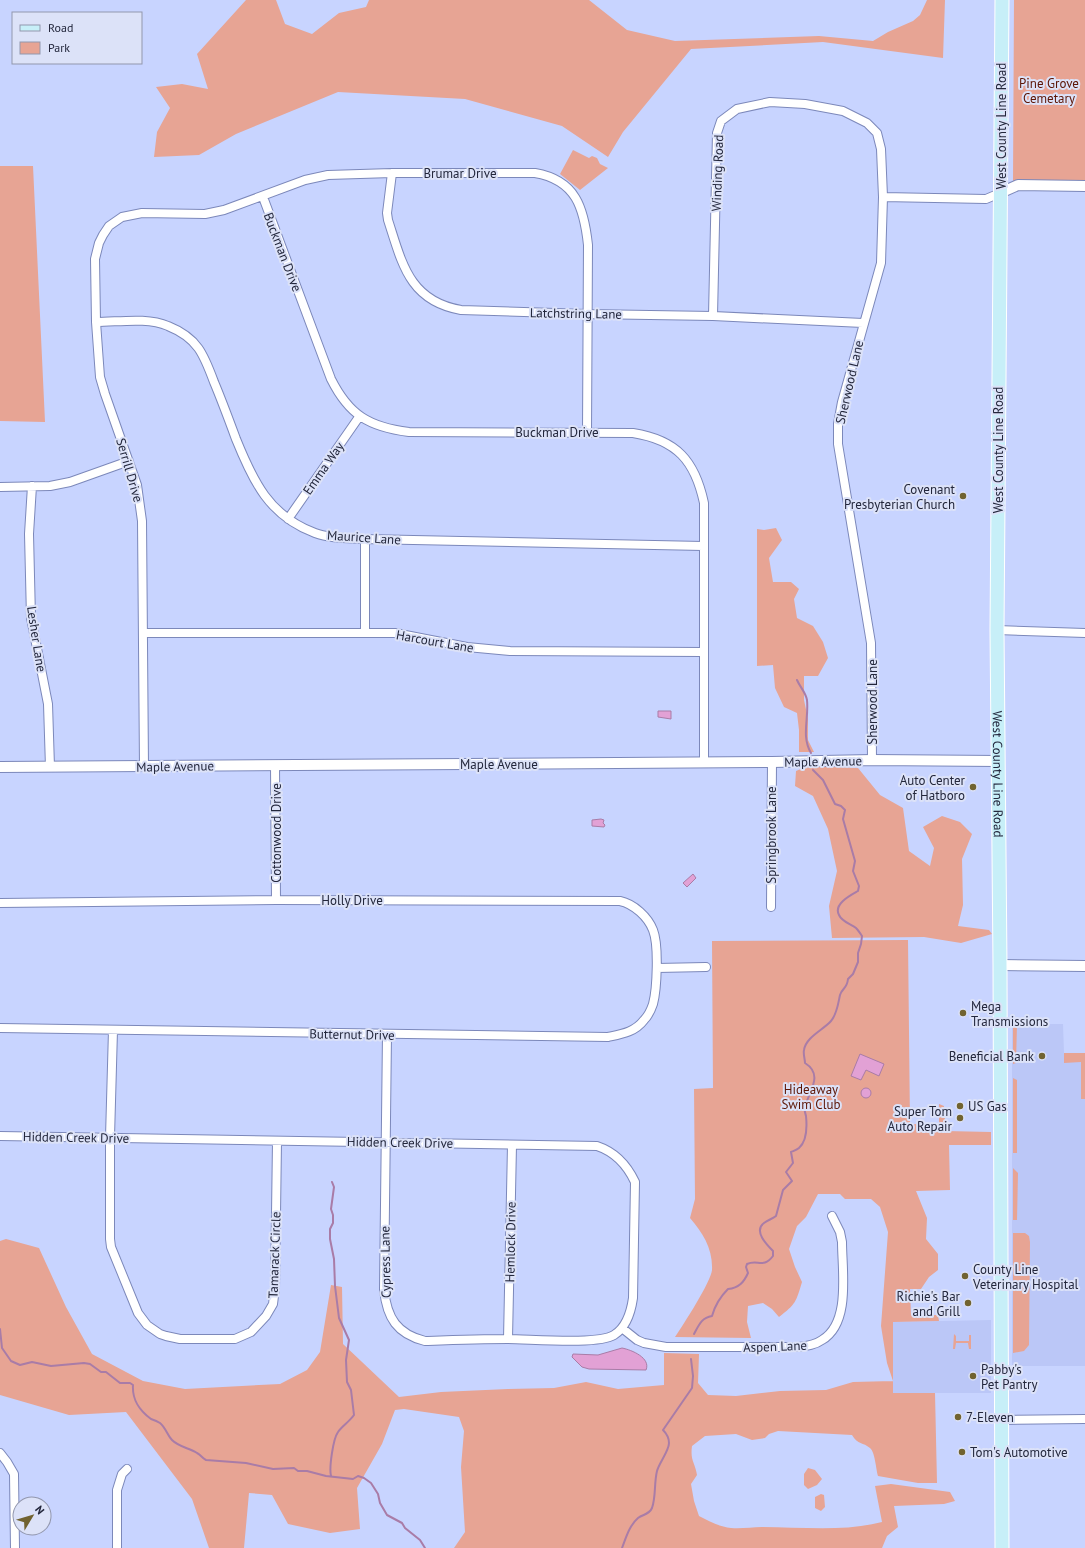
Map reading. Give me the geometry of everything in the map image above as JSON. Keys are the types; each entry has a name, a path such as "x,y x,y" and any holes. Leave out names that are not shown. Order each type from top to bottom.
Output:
{"main road":[{"name":"West County Line Road","path":"1002,0 997,630 999,761 1002,1548"}],"street":[{"name":"Winding Road","path":"713,316 717,133 721,121 737,109 770,102 805,104 843,111 859,118 873,128 877,133 881,149 883,197"},
{"name":"Brumar Drive","path":"109,226 122,217 135,213 205,214 224,210 316,176 392,173 535,173 546,175 555,179 576,197 583,214 588,245 587,432"},
{"name":"Latchstring Lane","path":"392,173 387,213 388,220 409,277 427,298 444,306 461,310 713,316 863,323"},
{"path":"883,197 986,200 1018,185 1085,186"},
{"name":"Buckman Drive","path":"262,197 331,379 342,398 359,416 382,427 409,432 633,433 650,436 670,445 679,452 693,469 698,479 704,503 704,762"},
{"name":"Sherwood Lane","path":"872,760 871,643 838,444 838,424 842,402 863,323 881,263 883,197"},
{"name":"Serrill Drive","path":"109,226 99,243 95,259 96,322 100,377 137,485 142,521 144,767"},
{"name":"Maurice Lane","path":"96,322 158,322 179,331 197,346 203,354 251,475 258,487 273,505 288,519 315,533 330,537 366,539 703,546"},
{"name":"Emma Way","path":"288,519 359,416"},
{"path":"0,487 50,486 70,482 129,461"},
{"name":"Lesher Lane","path":"32,486 29,534 31,618 48,704 50,767"},
{"path":"365,633 366,539"},
{"path":"997,630 1085,633"},
{"name":"Harcourt Lane","path":"143,633 395,633 413,635 467,647 510,651 703,652"},
{"name":"Maple Avenue","path":"0,767 872,760 999,761"},
{"name":"Springbrook Lane","path":"771,907 772,762"},
{"name":"Cottonwood Drive","path":"275,765 276,900"},
{"name":"Holly Drive","path":"0,903 276,900 620,901 633,906 650,924 654,931 656,940 657,968"},
{"path":"1000,966 1085,966"},
{"path":"657,968 706,967"},
{"name":"Butternut Drive","path":"0,1028 608,1037 624,1033 635,1028 648,1014 654,997 657,968"},
{"name":"Tamarack Circle","path":"113,1030 109,1230 111,1247 138,1313 147,1325 160,1334 180,1339 235,1339 257,1327 270,1310 273,1304 275,1288 277,1141"},
{"name":"Cypress Lane","path":"387,1034 384,1290 386,1309 397,1326 413,1338 425,1340 508,1339 593,1341 613,1336 622,1328"},
{"name":"Hidden Creek Drive","path":"0,1136 277,1141 386,1141 597,1146 612,1153 626,1165 635,1182 634,1298 632,1309 622,1328"},
{"name":"Hemlock Drive","path":"508,1339 512,1144"},
{"name":"Aspen Lane","path":"622,1328 637,1340 666,1348 799,1347 808,1346 823,1340 838,1322 842,1308 842,1242 840,1232 832,1216"},
{"path":"1001,1420 1085,1419"},
{"path":"0,1453 11,1467 14,1474 15,1548"},
{"path":"117,1548 118,1490 122,1474 127,1469"}],"shaded area":[{"path":"658,711 671,711 671,719 658,717"},
{"path":"592,820 604,820 604,827 592,826"},
{"path":"693,874 696,878 687,887 683,883"},
{"path":"1012,1024 1063,1024 1064,1053 1085,1053 1085,1366 1012,1366"},
{"path":"860,1054 884,1064 879,1076 866,1070 861,1080 851,1076"},
{"path":"866,1088 871,1093 866,1098 861,1093"},
{"path":"991,1320 991,1393 893,1393 893,1322"},
{"path":"622,1348 640,1355 646,1362 646,1370 589,1369 582,1367 572,1357 573,1354 598,1355"}],"green space":[{"path":"246,0 276,0 285,24 312,34 339,13 366,7 369,0 589,0 627,30 675,41 819,36 873,41 888,32 913,21 920,15 927,0 945,0 943,58 823,42 691,49 623,132 608,157 562,126 465,99 338,92 236,134 199,155 154,157 157,132 170,108 156,87 182,84 208,89 197,54"},
{"name":"Pine Grove Cemetary","path":"1014,0 1085,0 1085,182 1013,181"},
{"path":"573,150 589,158 592,156 597,158 600,164 608,168 580,190 560,174"},
{"path":"0,166 33,166 45,422 0,421"},
{"path":"776,528 782,540 769,558 773,582 791,582 799,589 794,599 797,618 813,626 823,642 828,658 818,676 804,676 804,700 808,719 808,740 814,752 799,752 797,713 784,707 775,688 773,665 757,666 757,529 764,530"},
{"path":"808,766 858,768 880,795 903,808 909,851 930,866 934,848 923,827 942,816 960,822 972,834 962,859 963,905 958,926 989,930 992,934 961,943 924,937 832,938 829,906 837,871 828,829 813,796 795,786 796,771"},
{"name":"Hideaway Swim Club","path":"908,940 910,1124 939,1124 939,1104 944,1106 944,1115 947,1127 945,1131 991,1132 991,1145 949,1145 950,1190 916,1191 927,1218 926,1239 938,1254 938,1270 929,1277 921,1289 910,1289 911,1315 938,1315 939,1321 893,1322 893,1381 887,1363 881,1326 888,1232 880,1207 871,1199 845,1199 840,1194 818,1194 806,1217 797,1226 789,1249 802,1282 797,1298 789,1309 779,1317 772,1309 763,1303 748,1306 747,1322 751,1338 675,1337 707,1284 712,1270 709,1248 703,1236 690,1218 695,1199 694,1089 713,1088 712,941"},
{"path":"1017,1022 1022,1024 1017,1025 1016,1063 1013,1064 1013,1024"},
{"path":"1064,1053 1085,1053 1085,1099 1081,1099 1081,1062 1064,1063"},
{"path":"1013,1078 1017,1080 1017,1153 1013,1153"},
{"path":"1013,1168 1018,1173 1017,1220 1013,1220"},
{"path":"1013,1233 1025,1233 1029,1236 1030,1242 1029,1345 1024,1351 1013,1353"},
{"path":"6,1239 39,1248 66,1307 92,1354 143,1381 185,1389 280,1384 307,1370 320,1352 331,1285 342,1287 343,1344 399,1397 441,1392 554,1388 586,1382 618,1389 664,1385 664,1353 699,1354 698,1383 708,1395 736,1396 780,1391 826,1390 853,1382 893,1381 893,1393 935,1393 937,1483 918,1483 878,1476 872,1450 858,1442 852,1435 778,1431 769,1434 765,1438 752,1440 736,1434 705,1436 692,1446 692,1458 697,1475 691,1484 694,1501 699,1516 715,1524 727,1527 838,1528 868,1525 882,1522 875,1486 891,1484 950,1492 955,1501 944,1504 894,1506 898,1527 887,1536 882,1548 454,1548 465,1532 461,1467 464,1431 459,1417 404,1409 395,1410 382,1444 357,1488 360,1529 330,1533 288,1524 272,1495 249,1493 244,1548 209,1548 192,1499 126,1412 69,1415 0,1395 0,1241"},
{"path":"954,1334 956,1336 956,1341 969,1341 969,1335 971,1335 971,1349 969,1349 968,1343 956,1343 955,1349 953,1349"},
{"path":"808,1468 815,1470 822,1479 817,1485 808,1489 804,1485 804,1474"},
{"path":"821,1494 824,1495 825,1507 821,1511 815,1508 815,1497"}],"waterway":[{"path":"797,680 807,700 806,740 811,753"},
{"path":"694,1334 703,1320 712,1316 716,1305 725,1292 743,1282 748,1273 746,1267 747,1264 754,1262 763,1263 773,1256 773,1251 762,1238 760,1230 764,1223 776,1216 783,1190 792,1181 786,1172 793,1163 791,1152 802,1145 806,1133 805,1108 814,1084 814,1073 805,1063 805,1045 811,1037 828,1024 835,1015 840,995 847,985 848,979 853,974 858,962 858,953 862,936 856,928 842,919 838,911 838,907 847,897 858,891 859,886 853,871 855,861 843,819 845,810 841,806 835,804 823,780 813,770"},
{"path":"331,1476 332,1454 336,1436 354,1415 351,1390 347,1382 346,1360 349,1340 339,1318 335,1286 334,1259 330,1239 330,1229 333,1223 331,1209 334,1187 332,1182"},
{"path":"0,1329 2,1348 11,1361 20,1365 32,1362 51,1366 84,1363 90,1364 101,1372 106,1372 120,1383 130,1383 133,1385 135,1400 143,1412 151,1419 160,1423 170,1438 175,1442 197,1453 206,1460 246,1463 273,1469 294,1468 298,1471 307,1471 326,1476 353,1479 358,1476 364,1478 371,1483 378,1494 380,1503 387,1515 402,1523 405,1528 420,1540 425,1548"},
{"path":"622,1548 632,1525 638,1518 648,1513 652,1508 657,1471 669,1446 667,1434 663,1430 692,1388 693,1376 691,1359"}],"place":[{"name":"Covenant Presbyterian Church","path":"963,496"},
{"name":"Auto Center of Hatboro","path":"973,787"},
{"name":"Mega Transmissions","path":"963,1013"},
{"name":"Beneficial Bank","path":"1042,1056"},
{"name":"US Gas","path":"960,1106"},
{"name":"Super Tom Auto Repair","path":"960,1118"},
{"name":"County Line Veterinary Hospital","path":"965,1276"},
{"name":"Richie's Bar and Grill","path":"968,1303"},
{"name":"Pabby's Pet Pantry","path":"973,1376"},
{"name":"7-Eleven","path":"958,1417"},
{"name":"Tom's Automotive","path":"962,1452"}]}
